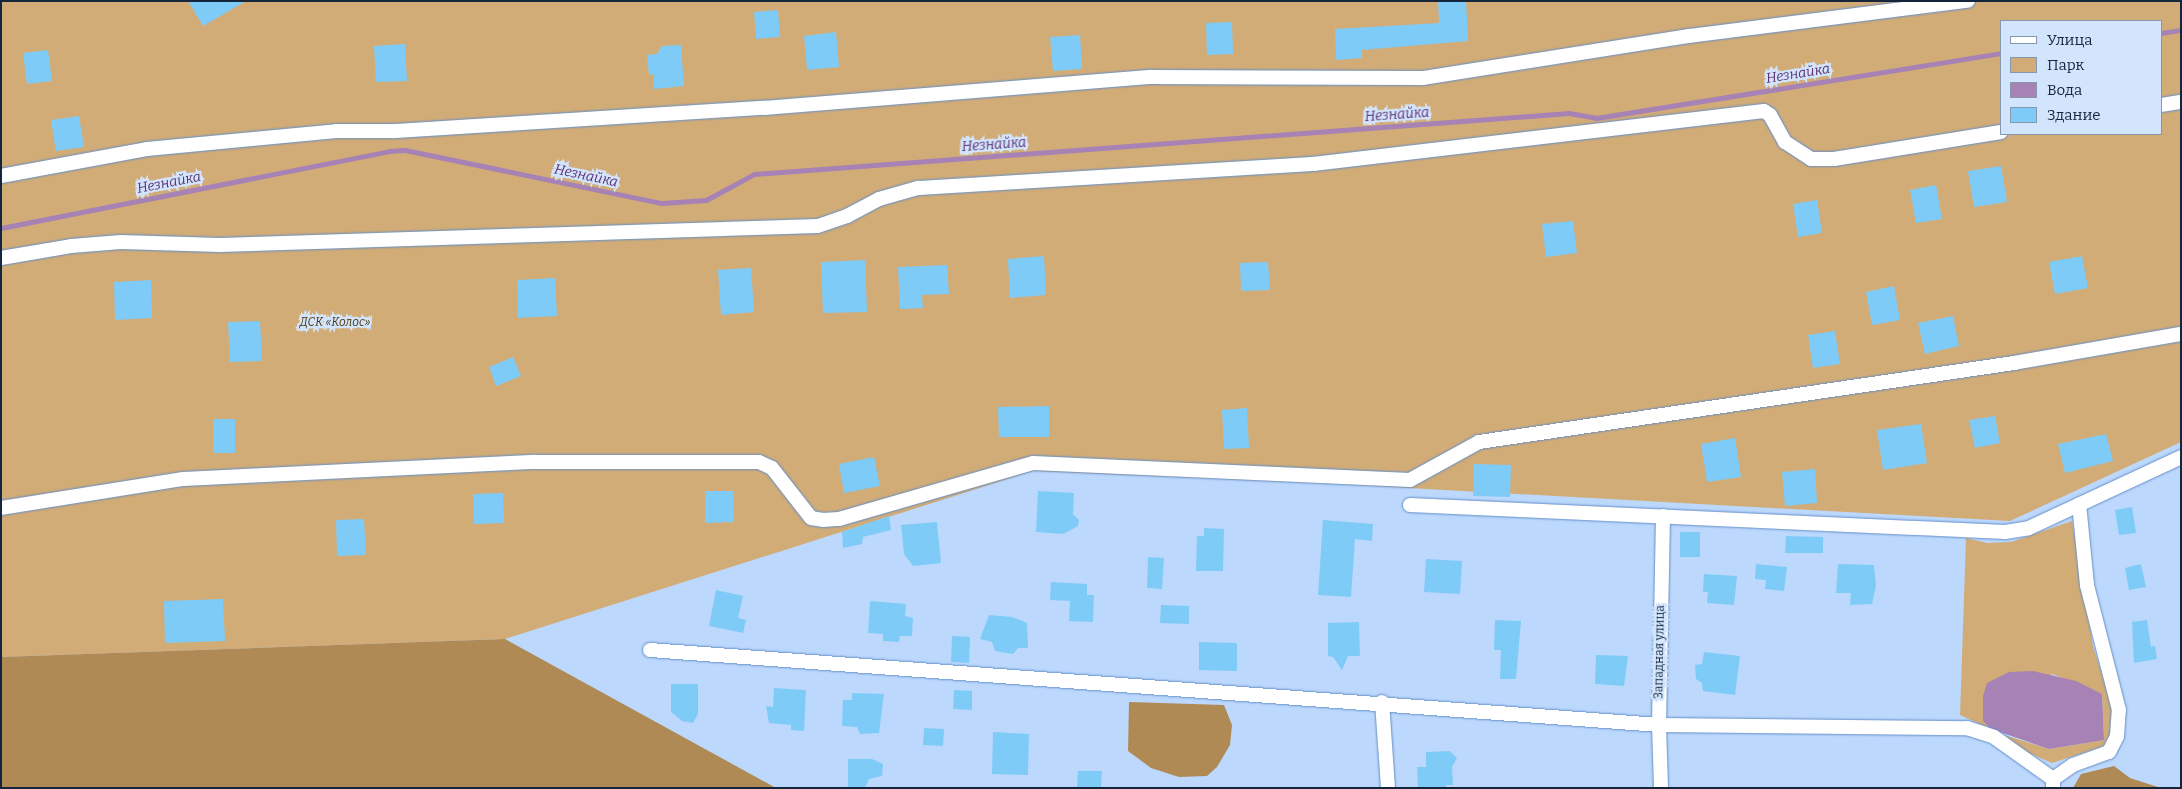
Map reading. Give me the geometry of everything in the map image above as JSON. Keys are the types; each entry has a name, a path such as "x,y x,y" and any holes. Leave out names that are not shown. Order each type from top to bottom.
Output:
{"street":[{"path":"1,176 148,149 336,131 395,131 764,108 1152,77 1423,78 1736,30 1968,1"},
{"path":"2162,105 2181,102"},
{"path":"1,258 71,246 121,242 220,245 818,226 879,199 918,188 1313,164 1764,111 1770,115 1785,142 1811,159 1834,159 2000,132"},
{"path":"1,508 183,479 536,462 759,462 772,468 811,518 824,520 839,519 1033,462 1410,480 1479,442 2004,365 2181,334"},
{"path":"1410,505 2005,532 2029,528 2181,458"},
{"path":"650,650 1112,686 1382,702 1659,724 1967,728 1994,737 2053,784 2073,765 2109,752 2117,736 2119,710 2087,585 2080,504"},
{"name":"Западная улица","path":"1661,788 1659,724 1663,516"},
{"path":"1382,702 1388,788"}],"green space":[{"name":"ДСК «Колос»","path":"1,1 2181,1 2181,442 2010,521 1335,484 1033,471 505,639 1,657"},
{"path":"2072,521 2093,646 2113,710 2111,735 2105,746 2052,763 2024,751 2004,735 2049,749 2104,740 2102,694 2052,674 1983,720 1991,729 1960,715 1966,538 1987,543 2011,542"}],"shaded area":[{"path":"505,639 776,788 1,788 1,657"},
{"path":"1129,702 1224,705 1232,725 1230,745 1217,767 1207,776 1179,777 1151,768 1128,751"},
{"path":"2114,766 2130,778 2161,788 2073,788 2081,774"}],"water":[{"path":"2033,671 2076,681 2102,694 2104,740 2049,749 1991,729 1983,721 1983,696 1987,683 2009,672"}],"building":[{"path":"188,1 246,1 203,26"},
{"path":"1438,1 1466,1 1468,41 1362,50 1362,58 1336,60 1335,29 1439,23"},
{"path":"778,10 780,37 756,39 754,12"},
{"path":"1232,22 1233,54 1207,55 1206,23"},
{"path":"836,32 839,67 807,70 804,36"},
{"path":"1080,35 1082,69 1053,71 1050,37"},
{"path":"405,44 407,81 376,82 374,46"},
{"path":"681,45 684,86 654,89 653,74 649,75 647,55 657,54 662,46"},
{"path":"48,50 52,81 27,84 23,53"},
{"path":"79,116 84,147 56,151 51,120"},
{"path":"2001,166 2007,202 1974,207 1968,171"},
{"path":"1936,185 1942,219 1916,223 1910,190"},
{"path":"1817,200 1822,233 1798,237 1793,204"},
{"path":"1573,221 1577,253 1546,257 1542,224"},
{"path":"1044,256 1046,295 1010,298 1008,259"},
{"path":"2082,256 2088,288 2055,294 2049,262"},
{"path":"865,260 867,312 823,313 821,262"},
{"path":"1268,262 1270,290 1241,291 1240,263"},
{"path":"947,265 949,294 922,295 923,308 900,309 898,267"},
{"path":"751,268 754,312 721,315 718,270"},
{"path":"555,278 557,316 518,318 517,280"},
{"path":"151,280 152,318 115,320 114,282"},
{"path":"1894,286 1900,320 1872,325 1866,292"},
{"path":"1953,316 1959,346 1925,354 1918,323"},
{"path":"260,321 262,361 230,362 228,322"},
{"path":"1835,331 1840,364 1813,368 1808,335"},
{"path":"513,357 521,376 496,386 489,367"},
{"path":"1049,406 1049,437 999,437 998,407"},
{"path":"1247,408 1249,448 1224,449 1222,410"},
{"path":"1995,416 2000,443 1975,448 1969,420"},
{"path":"213,419 235,419 235,453 213,453"},
{"path":"1921,424 1927,463 1883,470 1877,430"},
{"path":"2106,434 2113,461 2065,473 2058,444"},
{"path":"1735,438 1741,477 1707,482 1701,444"},
{"path":"874,457 880,486 844,493 839,464"},
{"path":"1474,464 1511,465 1510,497 1473,496"},
{"path":"1815,469 1817,503 1785,506 1782,472"},
{"path":"705,491 733,491 734,522 705,523"},
{"path":"1038,491 1074,493 1073,514 1079,520 1078,526 1063,534 1036,532"},
{"path":"503,493 504,523 474,524 473,494"},
{"path":"2132,507 2136,533 2119,535 2115,510"},
{"path":"889,516 891,530 863,537 862,544 843,548 842,532"},
{"path":"364,519 366,555 337,556 336,520"},
{"path":"1323,520 1373,524 1372,541 1355,539 1351,597 1318,595"},
{"path":"937,522 941,563 913,566 904,554 901,525"},
{"path":"1204,528 1224,529 1223,571 1196,571 1197,536 1204,536"},
{"path":"1680,532 1700,532 1700,557 1680,557"},
{"path":"1786,536 1823,537 1823,553 1785,553"},
{"path":"1148,557 1164,558 1162,589 1147,588"},
{"path":"1426,559 1462,561 1460,594 1424,592"},
{"path":"1756,564 1787,567 1784,591 1765,589 1766,580 1755,579"},
{"path":"1838,564 1874,565 1876,585 1872,604 1850,605 1851,593 1836,593"},
{"path":"2141,564 2146,587 2129,590 2125,568"},
{"path":"1704,574 1737,576 1734,605 1707,603 1708,592 1703,592"},
{"path":"1051,582 1087,584 1087,595 1094,595 1093,622 1069,621 1070,601 1050,600"},
{"path":"716,590 743,596 738,618 746,620 743,633 709,626"},
{"path":"223,599 225,641 165,643 164,601"},
{"path":"870,601 906,604 905,616 913,618 912,636 900,636 899,642 883,641 883,634 868,633"},
{"path":"1161,605 1189,606 1189,624 1160,623"},
{"path":"989,615 1012,617 1027,623 1028,648 1018,648 1013,654 995,651 992,642 980,639"},
{"path":"1495,620 1521,621 1516,679 1500,679 1501,650 1494,650"},
{"path":"2147,620 2151,647 2155,646 2157,659 2134,663 2132,622"},
{"path":"1359,622 1360,656 1348,656 1342,670 1333,657 1328,656 1328,623"},
{"path":"952,636 970,637 969,663 951,662"},
{"path":"1199,642 1237,643 1237,671 1199,670"},
{"path":"1704,652 1740,656 1735,695 1703,691 1702,683 1696,679 1695,665 1702,664"},
{"path":"1596,655 1628,656 1624,686 1595,684"},
{"path":"671,684 698,684 698,714 693,723 682,721 671,712"},
{"path":"774,688 806,690 804,731 791,730 791,725 769,723 766,706 773,707"},
{"path":"954,690 972,691 972,710 953,709"},
{"path":"852,693 884,694 879,733 860,734 857,727 842,726 843,700 852,700"},
{"path":"924,728 944,729 943,746 923,745"},
{"path":"993,732 1029,734 1028,775 992,774"},
{"path":"1450,751 1457,758 1452,767 1453,785 1446,785 1446,788 1418,788 1417,767 1426,767 1426,752"},
{"path":"848,759 872,759 883,764 882,776 869,779 865,788 848,788"},
{"path":"1078,771 1102,771 1101,787 1077,787"}],"waterway":[{"name":"Незнайка","path":"2162,33 2181,30"},
{"name":"Незнайка","path":"1,228 389,151 405,150 662,203 706,200 754,174 1569,113 1596,118 2000,53"}]}
